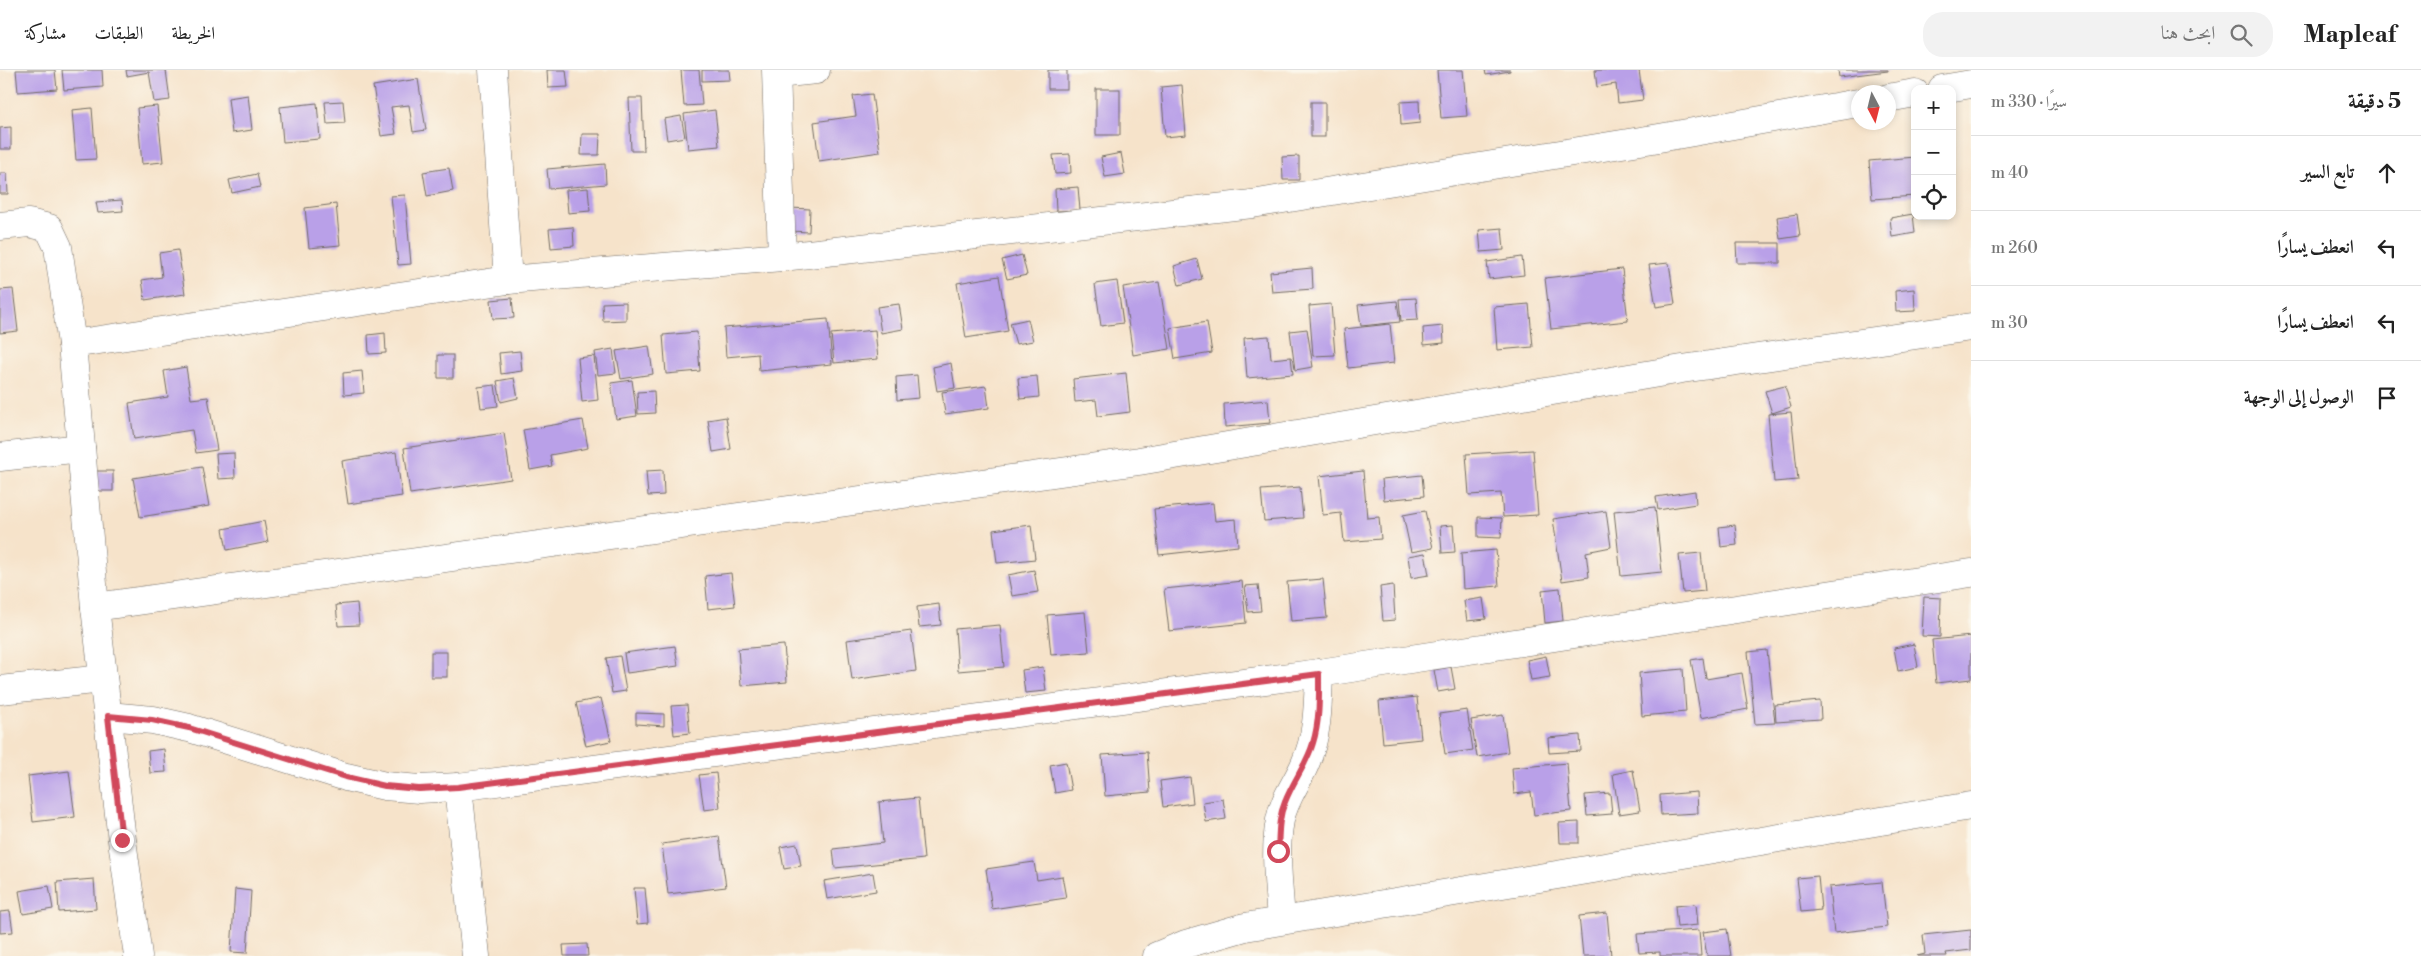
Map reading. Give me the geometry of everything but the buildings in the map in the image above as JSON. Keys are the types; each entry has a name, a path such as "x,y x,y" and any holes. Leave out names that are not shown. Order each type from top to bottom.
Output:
{"street":[{"path":"493,70 508,280"},
{"path":"782,257 776,72 816,70"},
{"path":"1956,87 1971,84"},
{"path":"1896,97 1911,95"},
{"path":"72,344 508,280 782,257 1252,204 1659,138 1851,104"},
{"path":"0,226 29,223 49,228 58,247 72,344 103,679 138,956"},
{"path":"95,607 1139,462 1682,369 1971,327"},
{"path":"0,457 81,448"},
{"path":"108,716 152,720 189,728 346,777 385,786 419,789 458,787 1319,674 1971,573"},
{"path":"1281,920 1278,851 1279,821 1285,802 1305,765 1314,742 1318,718 1319,674"},
{"path":"0,690 103,679"},
{"path":"458,787 476,956"},
{"path":"1157,956 1186,950 1245,927 1281,920 1971,806"}],"route":[{"path":"122,840 108,716 152,720 189,728 346,777 385,786 419,789 458,787 863,732 1319,674 1318,718 1314,742 1305,765 1285,802 1279,821 1278,851"}]}
